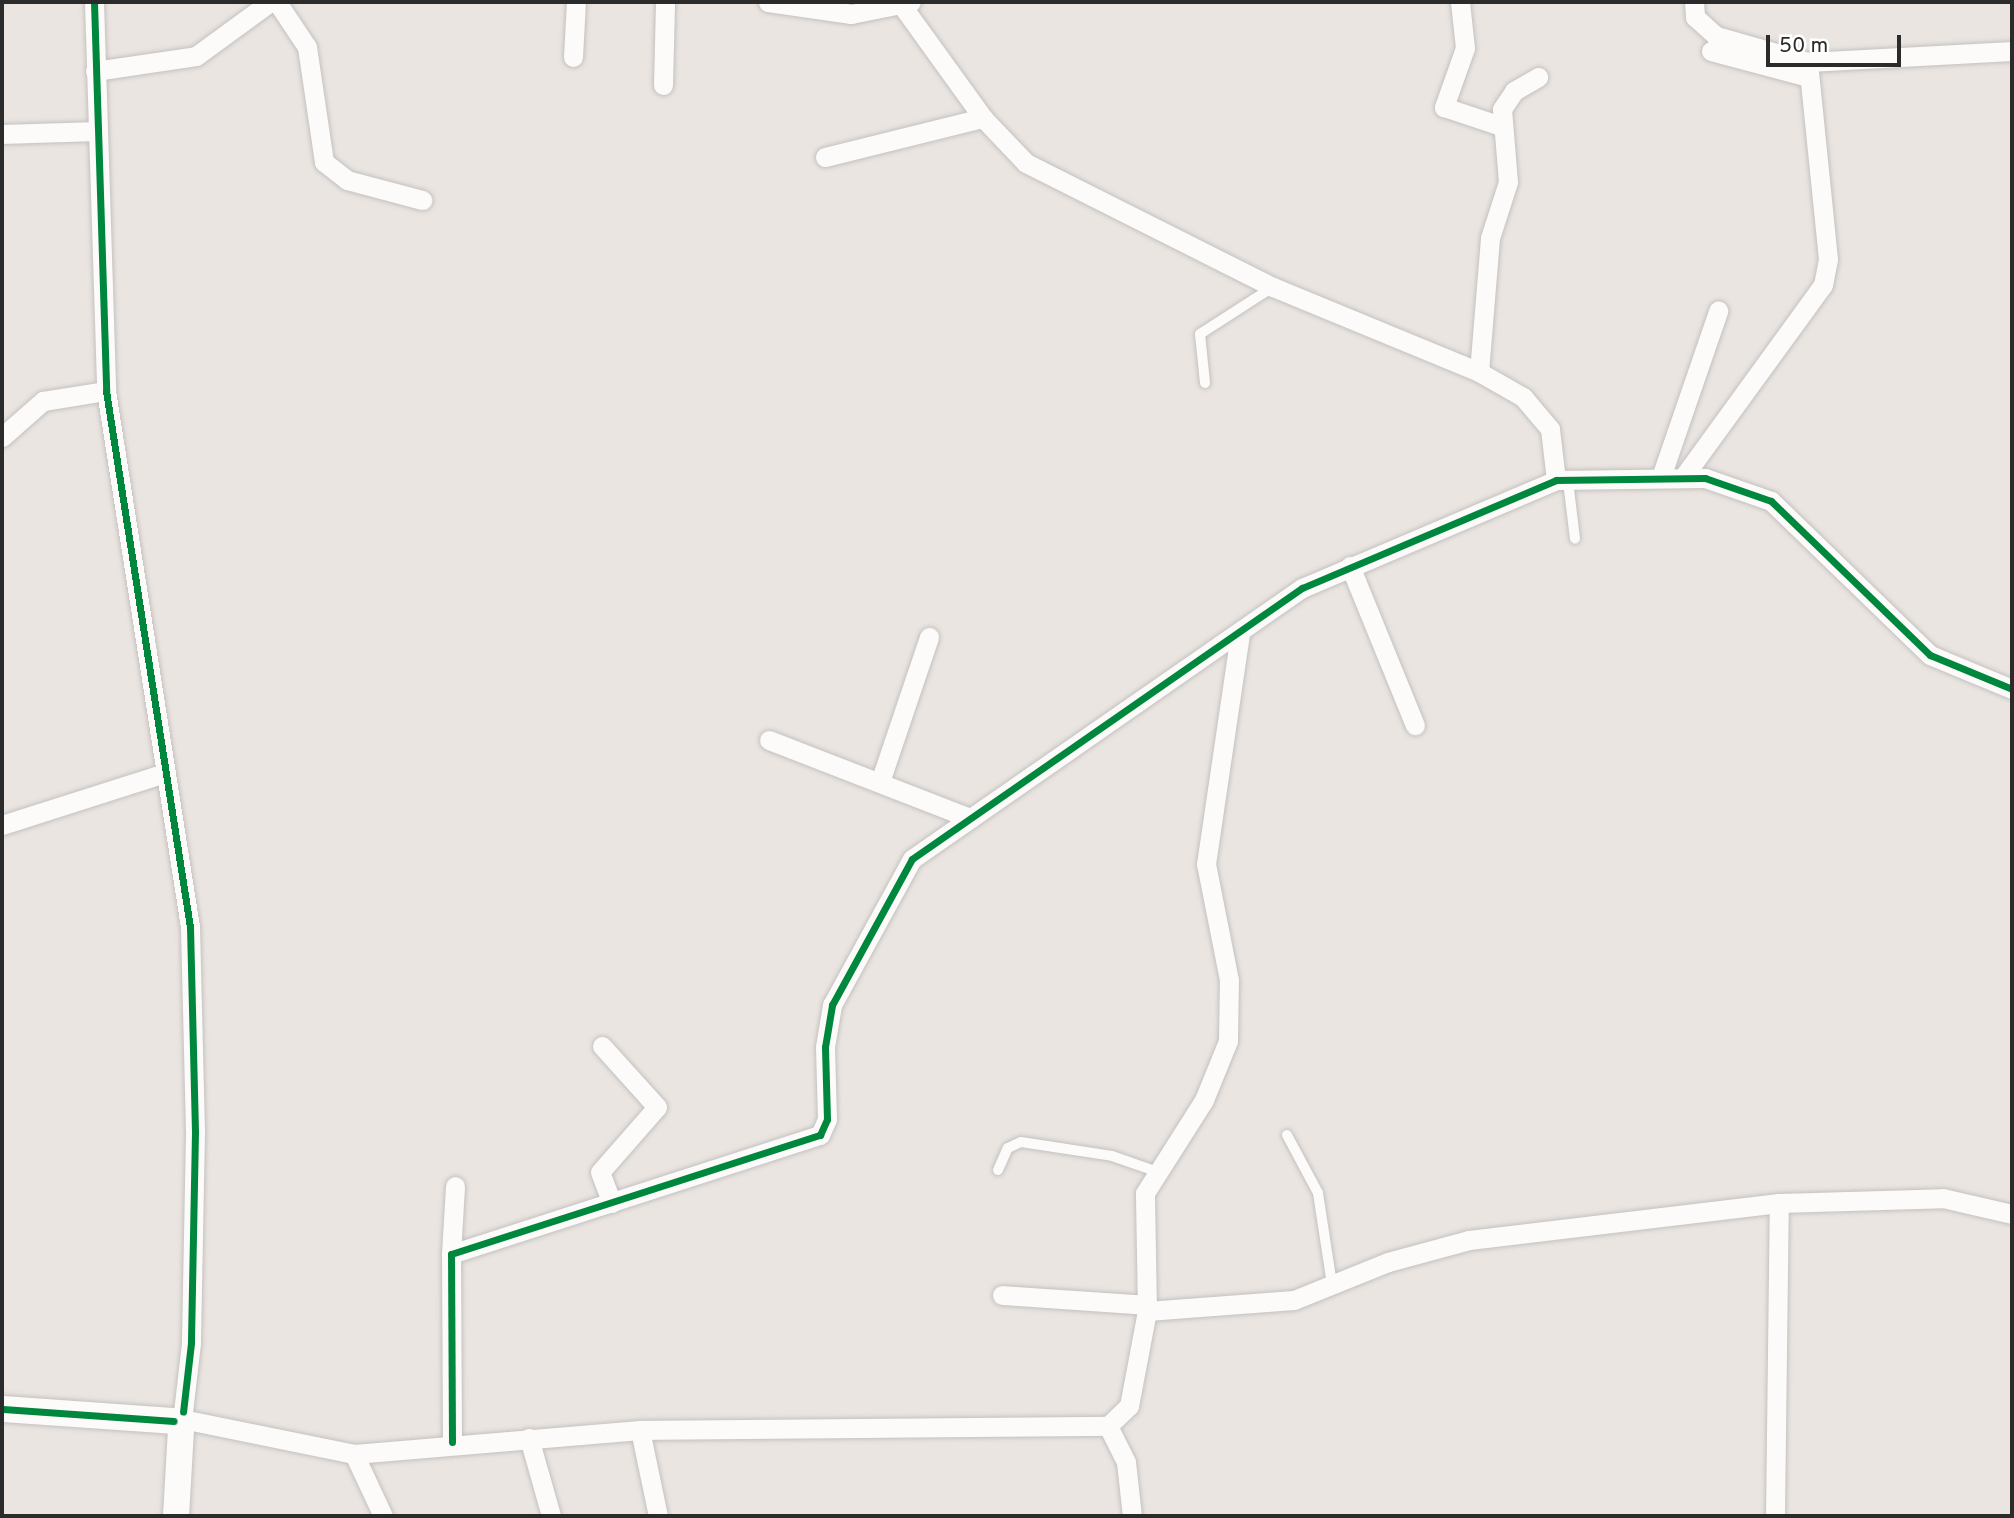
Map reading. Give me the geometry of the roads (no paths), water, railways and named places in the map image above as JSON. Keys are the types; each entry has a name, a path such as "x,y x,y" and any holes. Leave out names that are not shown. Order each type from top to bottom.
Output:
{"street":[{"path":"94,2 106,391 162,774 190,927 195,1146 191,1343 182,1421 176,1516"},
{"path":"236,32 247,2"},
{"path":"95,71 176,63 236,32 270,2"},
{"path":"277,2 307,47 324,162 347,180 422,200"},
{"path":"573,57 576,2"},
{"path":"663,85 665,2"},
{"path":"768,2 823,14 907,4 983,118 1047,178 1273,287 1479,372 1545,418 1562,481"},
{"path":"1460,2 1465,48 1444,107 1501,126"},
{"path":"1693,2 1695,17 1716,36 1808,70"},
{"path":"1711,51 1808,70 2012,51"},
{"path":"1684,476 1823,285 1828,259 1808,70"},
{"path":"1479,372 1489,244 1508,182 1501,126 1507,100 1538,77"},
{"path":"825,157 983,118"},
{"path":"2,134 97,131"},
{"path":"1661,477 1718,311"},
{"path":"2,437 43,401 106,391"},
{"path":"451,1254 820,1135 827,1119 825,1046 832,1005 912,859 1240,634 1287,597 1350,566 1562,481 1684,476 1727,482 1771,501 1930,655 2012,689"},
{"path":"1350,566 1415,725"},
{"path":"2,1409 182,1421 354,1454 452,1442 640,1430 1108,1426 1129,1406 1147,1308 1142,1209 1155,1171 1204,1100 1228,1041 1229,980 1206,864 1240,634"},
{"path":"881,779 929,637"},
{"path":"769,740 881,779 970,818"},
{"path":"2,825 162,774"},
{"path":"602,1045 657,1107 603,1166 612,1203"},
{"path":"452,1442 451,1254 455,1186"},
{"path":"1002,1295 1147,1308 1275,1303 1469,1240 1779,1203 1943,1198 2012,1214"},
{"path":"1775,1516 1779,1203"},
{"path":"1108,1426 1126,1462 1132,1516"},
{"path":"640,1430 658,1516"},
{"path":"529,1438 551,1516"},
{"path":"354,1454 383,1516"}],"lane":[{"path":"1205,383 1200,334 1273,287"},
{"path":"1562,481 1575,539"},
{"path":"1287,1135 1318,1193 1332,1284"},
{"path":"998,1170 1009,1148 1021,1142 1112,1156 1155,1171"}]}
